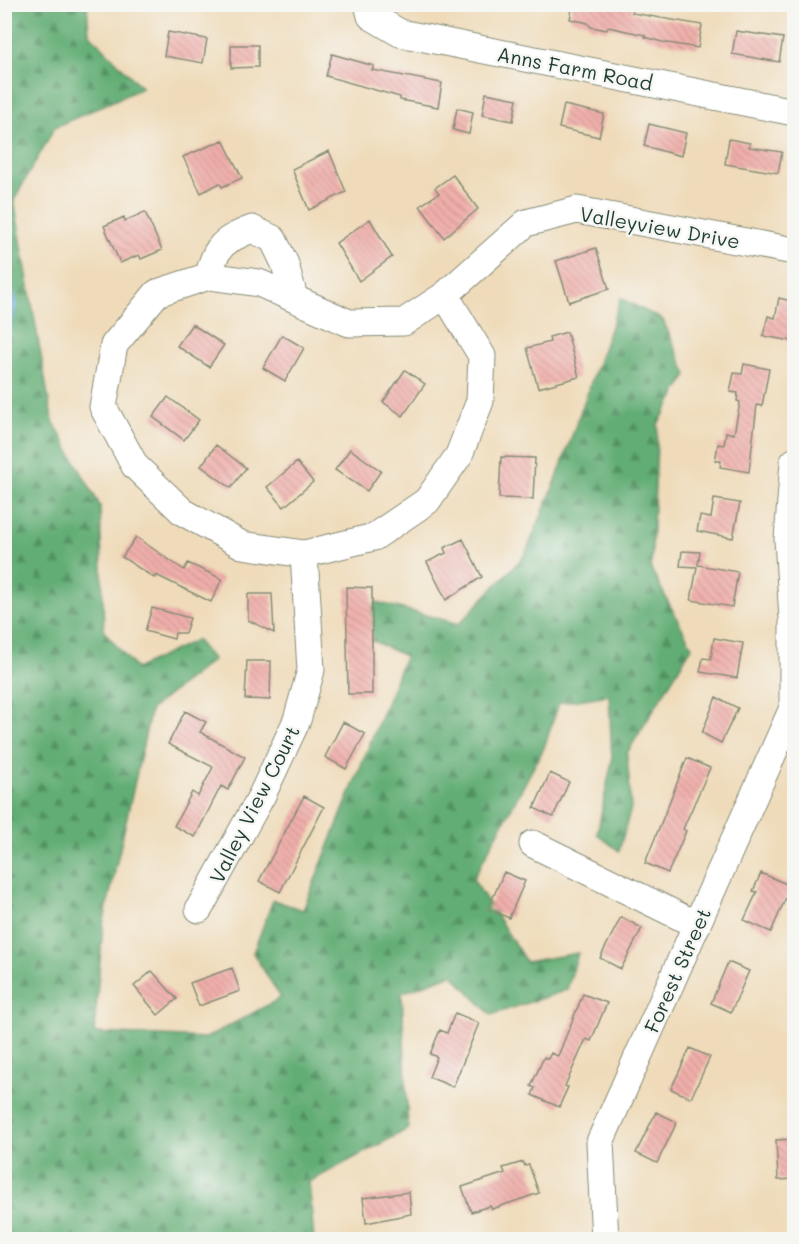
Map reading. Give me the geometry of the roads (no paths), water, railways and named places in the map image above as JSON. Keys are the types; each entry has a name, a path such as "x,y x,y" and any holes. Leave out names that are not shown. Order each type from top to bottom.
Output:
{"street":[{"name":"Anns Farm Road","path":"368,4 371,16 400,33 795,112"},
{"name":"Valleyview Drive","path":"445,295 482,356 480,401 459,455 427,501 374,537 304,554 242,545 183,512 135,465 103,407 114,345 157,293 209,276 259,283 349,323 404,322 445,295 526,223 577,210 795,250"},
{"path":"209,276 214,254 230,238 252,230 273,239 285,264 294,298"},
{"path":"793,708 794,619 788,539 795,462"},
{"name":"Valley View Court","path":"199,909 262,795 297,720 310,670 304,554"},
{"name":"Forest Street","path":"605,1239 600,1142 793,708"},
{"path":"533,843 696,926"}],"waterway":[{"path":"4,270 15,303 4,347"}]}
